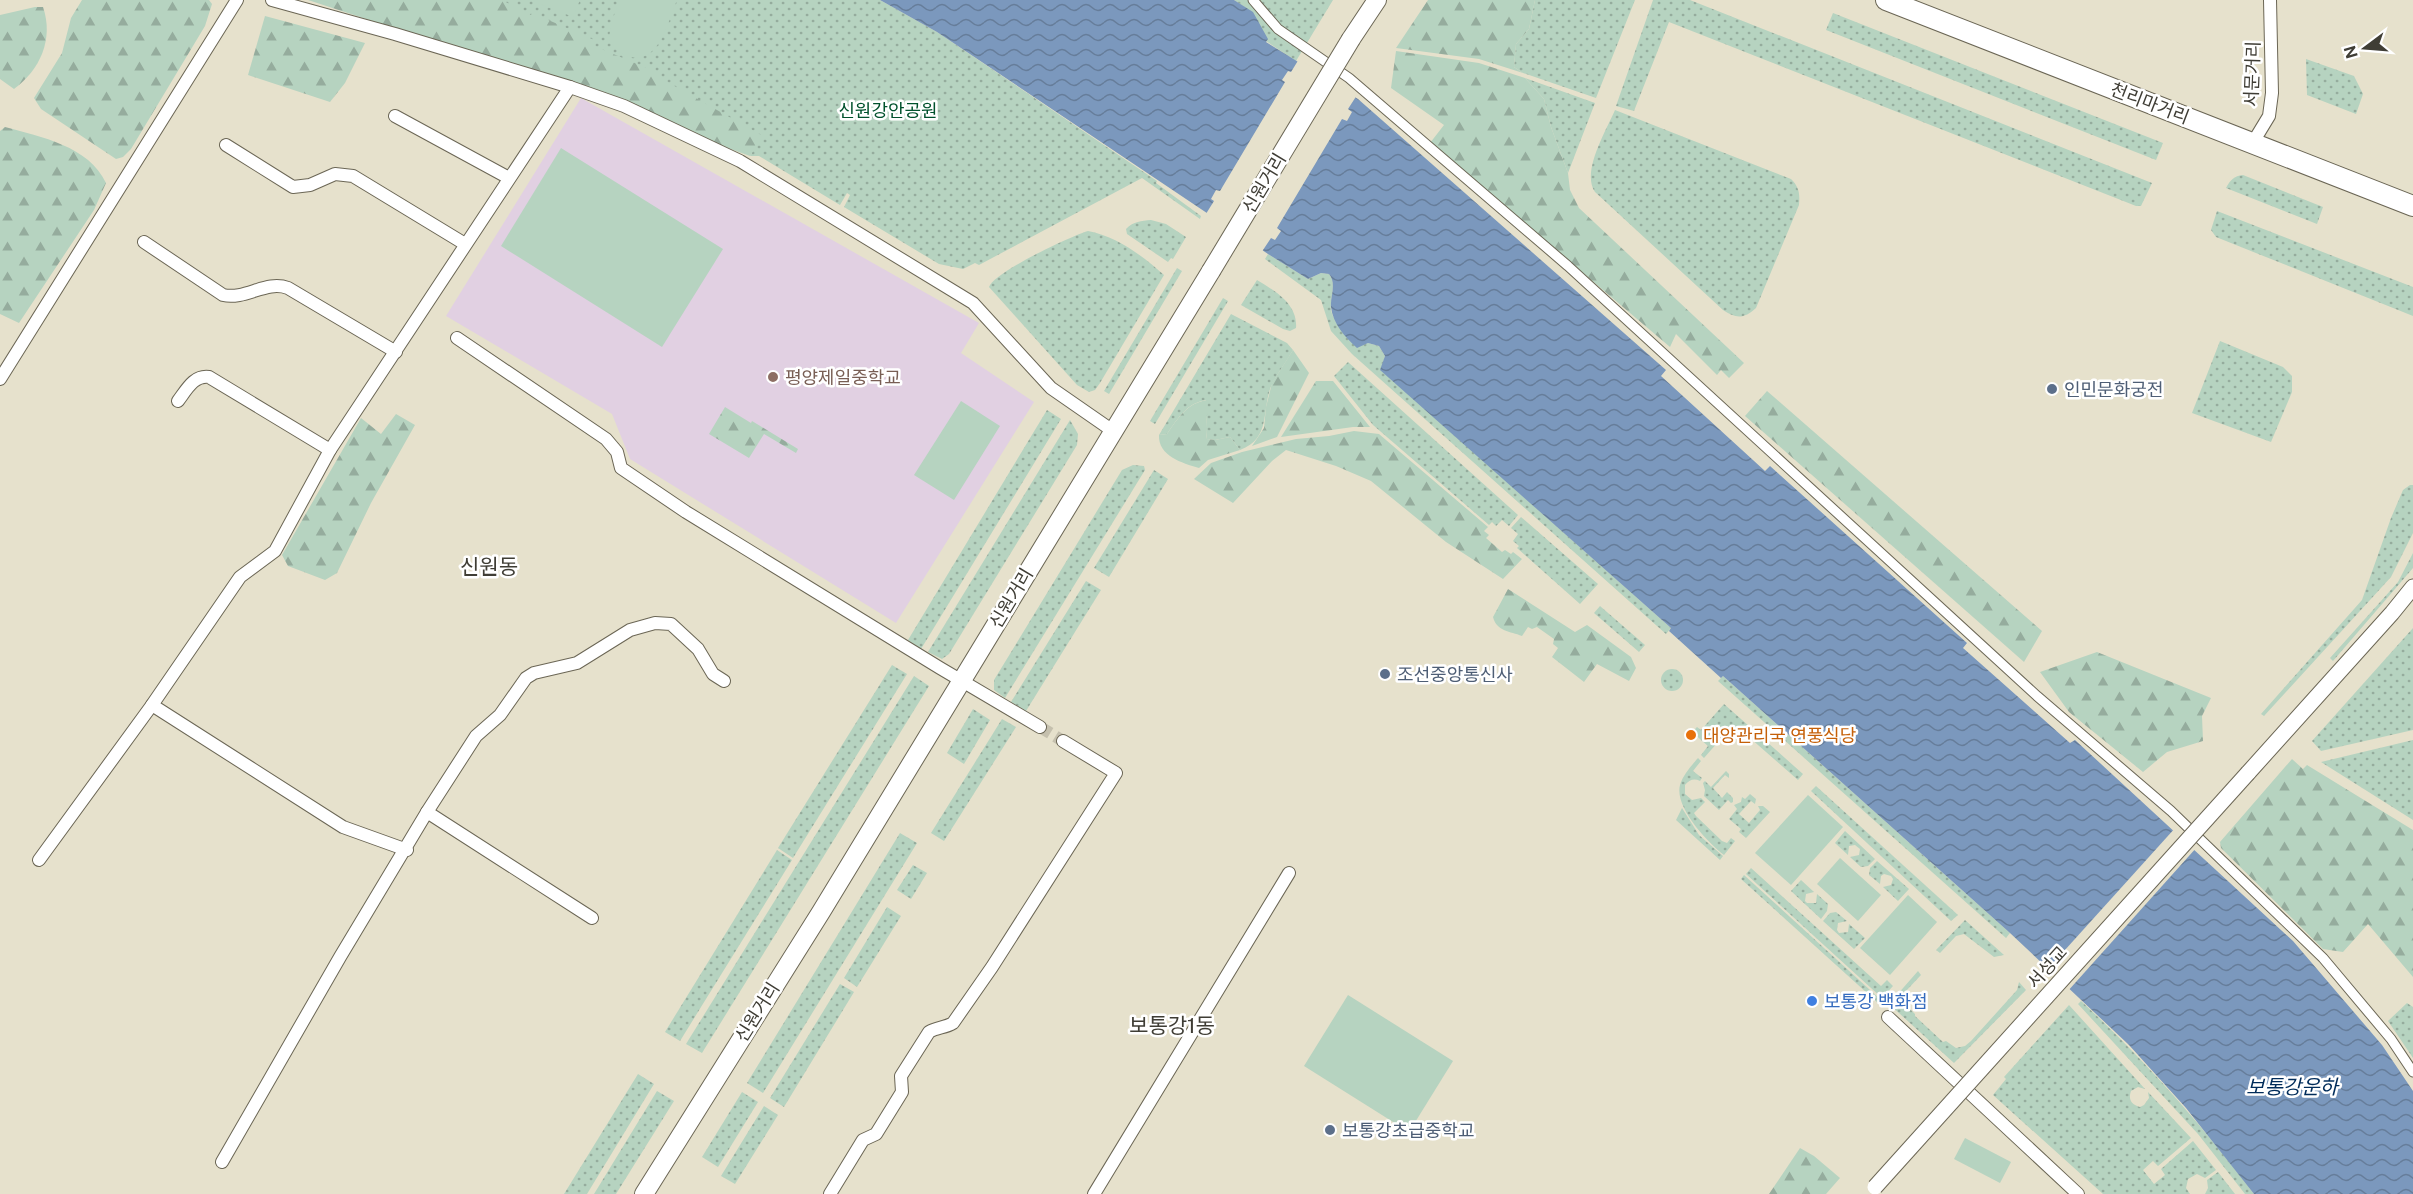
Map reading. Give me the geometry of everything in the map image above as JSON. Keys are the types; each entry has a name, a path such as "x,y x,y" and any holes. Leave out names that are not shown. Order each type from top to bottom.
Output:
{"main road":[{"name":"신원거리","path":"644,1194 827,902 1377,0"},
{"name":"천리마거리","path":"1886,0 2413,206"}],"street":[{"path":"0,379 237,0"},
{"path":"272,0 385,31 570,87 624,106 740,161 973,303 1050,388 1113,431"},
{"path":"1253,0 1278,29 1349,78 1568,266 2037,696 2171,811 2323,958 2391,1039 2413,1072"},
{"name":"서문거리","path":"2253,144 2269,116 2272,93 2270,0"},
{"path":"39,860 152,705 240,577 275,550 330,450 570,87"},
{"path":"395,116 509,178"},
{"path":"226,145 293,187 310,185 335,174 353,176 465,244"},
{"path":"144,242 223,295 235,297 279,284 396,352"},
{"path":"457,338 606,439 617,452 621,468 686,512 1040,727"},
{"path":"178,401 194,380 202,376 209,377 330,450"},
{"name":"서성교","path":"1871,1190 2413,587"},
{"path":"222,1162 340,957 407,850 427,812 476,736 500,716 526,678 534,673 577,663 630,630 655,623 670,624 698,649 713,674 724,681"},
{"path":"152,705 343,827 407,850"},
{"path":"830,1194 863,1140 876,1134 902,1092 901,1076 929,1032 953,1023 992,967 1116,773 1063,741"},
{"path":"427,812 592,918"},
{"path":"1094,1194 1289,873"},
{"path":"1888,1017 2078,1194"}],"shaded area":[{"name":"평양제일중학교","path":"581,98 979,323 961,353 1034,402 896,623 630,459 612,414 446,316"}],"green space":[{"path":"82,0 209,0 212,4 205,26 131,149 123,157 116,159 41,109 34,98 62,53 71,18"},
{"path":"308,0 502,0 531,15 532,13 539,16 538,18 546,19 594,40 592,45 649,69 655,75 763,136 750,156 403,31"},
{"name":"신원강안공원","path":"358,0 880,0 937,32 1157,181 1156,183 1201,216 1200,219 1142,178 979,265 975,263 963,269 939,264 844,207 850,195 847,193 840,205 759,156 750,156 757,143"},
{"path":"530,0 580,0 573,17"},
{"path":"620,0 677,0 661,39 649,54 641,57 624,55 609,39 611,23"},
{"path":"1234,0 1333,0 1296,61 1266,41 1253,13"},
{"path":"1428,0 1535,0 1529,29 1516,44 1514,67 1523,73 1479,59 1396,48"},
{"path":"1535,0 1635,0 1596,98 1523,73 1514,67 1516,44 1529,29"},
{"path":"1653,0 1690,0 2152,183 2141,206 2136,206 1669,22 1634,111 1616,106"},
{"path":"43,7 46,19 46,42 38,63 14,89 0,79 0,15"},
{"path":"1833,13 2163,143 2156,160 1826,30"},
{"path":"265,16 365,43 345,83 330,102 248,75"},
{"path":"1396,51 1479,63 1525,78 1544,99 1551,127 1568,173 1570,190 1579,208 1744,363 1729,378 1721,370 1717,375 1676,334 1670,347 1430,143 1444,125 1391,88"},
{"path":"2306,59 2354,76 2363,94 2356,114 2307,95"},
{"path":"1525,78 1595,103 1568,173 1551,127 1544,99"},
{"path":"1615,110 1791,179 1796,185 1799,205 1756,308 1752,312 1740,317 1723,310 1595,192 1591,184 1593,163 1596,151"},
{"path":"5,127 48,139 76,152 98,170 106,183 94,210 19,323 0,314 0,131"},
{"path":"561,148 723,249 662,347 501,246"},
{"path":"2243,175 2323,207 2317,224 2226,188 2233,179"},
{"path":"2217,211 2413,287 2413,316 2216,237 2211,230"},
{"path":"1151,220 1166,224 1186,237 1173,259 1171,258 1168,262 1127,234 1126,229 1132,224"},
{"path":"1088,231 1109,237 1129,248 1164,275 1100,383 1095,390 1089,392 1077,385 989,287 994,280 1018,264"},
{"path":"1268,254 1308,279 1321,273 1329,274 1333,284 1331,311 1344,332 1358,346 1368,343 1379,346 1385,356 1381,370 1671,628 1666,634 1352,354 1331,331 1321,300 1265,259"},
{"path":"1177,268 1182,271 1109,394 1104,391"},
{"path":"1257,280 1278,294 1289,305 1296,319 1296,328 1290,331 1283,329 1241,305"},
{"path":"1223,298 1228,301 1155,424 1150,421"},
{"path":"1231,314 1287,343 1293,350 1269,392 1262,430 1250,445 1240,450 1230,437 1207,439 1206,400 1193,404 1179,417 1167,434 1159,435"},
{"path":"2220,341 2283,367 2292,376 2292,392 2271,442 2192,413"},
{"path":"1293,350 1309,373 1277,437 1252,446 1264,428 1272,383"},
{"path":"1348,362 1518,515 1509,526 1502,520 1496,526 1492,522 1489,525 1373,425 1334,376"},
{"path":"1316,381 1333,381 1370,427 1353,427 1281,437"},
{"path":"1767,391 2042,631 2024,662 1745,416"},
{"path":"1207,400 1207,439 1230,437 1240,450 1208,460 1199,468 1172,458 1162,448 1159,435 1167,434 1188,408"},
{"path":"961,401 1000,426 954,500 914,475"},
{"path":"725,407 798,449 796,453 764,434 749,458 709,434"},
{"path":"1047,410 1061,419 921,649 908,640"},
{"path":"396,414 415,425 371,503 337,573 325,580 288,566 282,555 361,418 381,434"},
{"path":"1070,420 1078,434 1077,445 949,654 942,659 928,652"},
{"path":"1354,431 1379,434 1488,527 1484,531 1489,535 1486,538 1502,552 1505,550 1511,554 1513,552 1522,559 1503,579 1446,542 1371,481 1336,466 1286,450 1272,461 1233,503 1194,479 1211,463 1242,452 1296,439"},
{"path":"1133,465 1144,466 1145,470 1005,698 994,690 994,680 1122,470"},
{"path":"1154,470 1168,479 1109,577 1094,568"},
{"path":"2413,485 2413,533 2391,577 2264,716 2261,714 2362,600 2391,518 2403,490"},
{"path":"1521,517 1598,584 1580,604 1517,548 1519,546 1513,541 1518,534 1511,528"},
{"path":"2413,553 2413,568 2333,661 2330,658 2398,582"},
{"path":"1086,581 1101,590 1026,711 1011,702"},
{"path":"1508,589 1575,632 1587,625 1631,657 1636,668 1629,681 1597,664 1584,682 1552,657 1558,648 1553,644 1554,639 1537,627 1532,629 1528,627 1522,636 1498,626 1493,617"},
{"path":"1600,606 1645,645 1639,652 1594,613"},
{"path":"2413,628 2413,730 2321,751 2312,741"},
{"path":"2097,652 2211,698 2202,716 2203,741 2167,752 2143,772 2069,712 2040,672"},
{"path":"892,665 907,674 793,858 778,848"},
{"path":"1672,669 1680,672 1683,680 1680,688 1672,691 1664,688 1661,680 1664,672"},
{"path":"914,676 929,686 702,1053 686,1044"},
{"path":"1723,676 2010,933 2006,938 1718,681"},
{"path":"1724,704 1803,774 1798,780 1750,738 1748,740 1732,726 1704,758 1701,755 1708,746 1692,732 1697,727 1701,730"},
{"path":"973,709 990,720 964,764 947,753"},
{"path":"1002,719 1016,727 944,841 931,833"},
{"path":"2413,740 2413,820 2321,762"},
{"path":"1698,758 1701,761 1693,771 1702,778 1700,781 1694,780 1687,783 1685,794 1692,800 1701,798 1705,802 1694,813 1722,841 1727,843 1731,838 1735,841 1724,855 1701,833 1682,804 1680,785 1685,774"},
{"path":"2292,759 2303,769 2307,765 2413,830 2413,977 2368,924 2343,952 2323,949 2221,848 2220,842"},
{"path":"1726,771 1729,778 1725,775 1713,788 1722,798 1727,792 1733,798 1733,802 1728,800 1719,810 1704,796 1703,783 1705,781 1711,787"},
{"path":"1816,786 1958,915 1951,921 1811,791"},
{"path":"1750,794 1756,799 1755,804 1751,801 1739,814 1749,823 1760,810 1758,806 1763,806 1770,812 1746,838 1739,832 1741,829 1729,819 1737,809 1734,805 1741,802 1742,797 1745,799"},
{"path":"1808,795 1843,827 1791,885 1755,853"},
{"path":"1682,808 1699,835 1723,856 1720,860 1676,820"},
{"path":"1845,831 1875,859 1868,866 1861,867 1850,857 1859,855 1860,849 1855,845 1849,846 1848,855 1835,843"},
{"path":"900,833 917,843 763,1093 747,1083"},
{"path":"777,850 792,860 680,1041 665,1032"},
{"path":"1840,858 1881,895 1858,921 1817,884"},
{"path":"1877,861 1909,889 1898,901 1883,887 1891,885 1893,879 1891,876 1884,874 1881,876 1880,884 1869,875 1870,868"},
{"path":"913,865 927,873 911,899 897,890"},
{"path":"1751,868 1881,986 1887,980 1893,986 1882,998 1746,874"},
{"path":"1744,875 1881,1000 1878,1003 1741,879"},
{"path":"1801,880 1814,892 1806,894 1807,903 1816,903 1817,894 1828,904 1827,911 1821,919 1791,891"},
{"path":"1908,895 1937,922 1890,975 1860,948"},
{"path":"887,907 901,916 857,987 844,978"},
{"path":"1836,912 1847,921 1838,923 1839,933 1848,932 1849,924 1865,938 1854,949 1823,921 1830,913"},
{"path":"1965,920 2004,955 1994,957 1964,934 1956,936 1940,953 1936,950"},
{"path":"1918,971 1921,975 1906,991 1904,1003 1943,1042 1946,1041 1956,1048 1965,1046 1971,1041 2017,990 2019,982 2026,990 1954,1063 1889,1004"},
{"path":"840,984 854,992 784,1107 770,1098"},
{"path":"1348,995 1453,1061 1409,1132 1304,1066"},
{"path":"2081,1001 2172,1094 2254,1194 2245,1194 2198,1134 2078,1004"},
{"path":"2407,1003 2413,1007 2413,1058 2388,1021"},
{"path":"2069,1005 2145,1089 2138,1087 2131,1091 2132,1103 2140,1107 2144,1105 2149,1098 2148,1092 2191,1138 2158,1166 2153,1161 2143,1170 2154,1184 2165,1175 2161,1169 2193,1141 2216,1170 2205,1178 2197,1174 2188,1179 2186,1188 2190,1194 2103,1194 1993,1095 2006,1079 2004,1077"},
{"path":"638,1074 654,1084 587,1194 564,1194"},
{"path":"657,1091 674,1101 616,1194 594,1194"},
{"path":"742,1092 758,1102 718,1167 702,1157"},
{"path":"764,1106 778,1115 735,1184 721,1176"},
{"path":"1965,1138 2011,1162 2000,1183 1954,1159"},
{"path":"1800,1148 1814,1156 1840,1178 1826,1194 1769,1194"},
{"path":"2218,1172 2235,1194 2205,1194 2208,1188 2207,1180"}],"water":[{"name":"보통강운하","path":"880,0 1234,0 1253,12 1268,39 1266,42 1358,99 1666,370 1661,376 1765,471 1770,466 1967,643 1963,648 2070,743 2075,740 2293,941 2382,1045 2413,1091 2413,1194 2254,1194 2186,1108 2129,1045 2010,933 1723,676 1721,678 1669,631 1671,628 1380,370 1385,356 1379,346 1368,343 1357,348 1340,330 1334,319 1331,307 1333,286 1329,274 1321,273 1308,279 937,32"}],"pier":[{"path":"1299,59 1357,95 1348,109 1352,112 1347,121 1342,119 1277,228 1281,231 1275,240 1271,238 1261,253 1204,217 1214,201 1211,199 1216,190 1220,191 1285,82 1282,80 1288,71 1291,72"},
{"path":"2176,827 2197,847 2067,992 2046,971"}],"tunnel":[{"path":"1040,727 1063,741"}],"place":[{"name":"평양제일중학교","path":"773,377"},
{"name":"인민문화궁전","path":"2052,389"},
{"name":"조선중앙통신사","path":"1385,674"},
{"name":"대양관리국 연풍식당","path":"1691,735"},
{"name":"보통강 백화점","path":"1812,1001"},
{"name":"보통강초급중학교","path":"1330,1130"}],"district":[{"name":"신원동","path":"489,566"},
{"name":"보통강1동","path":"1172,1025"}]}
